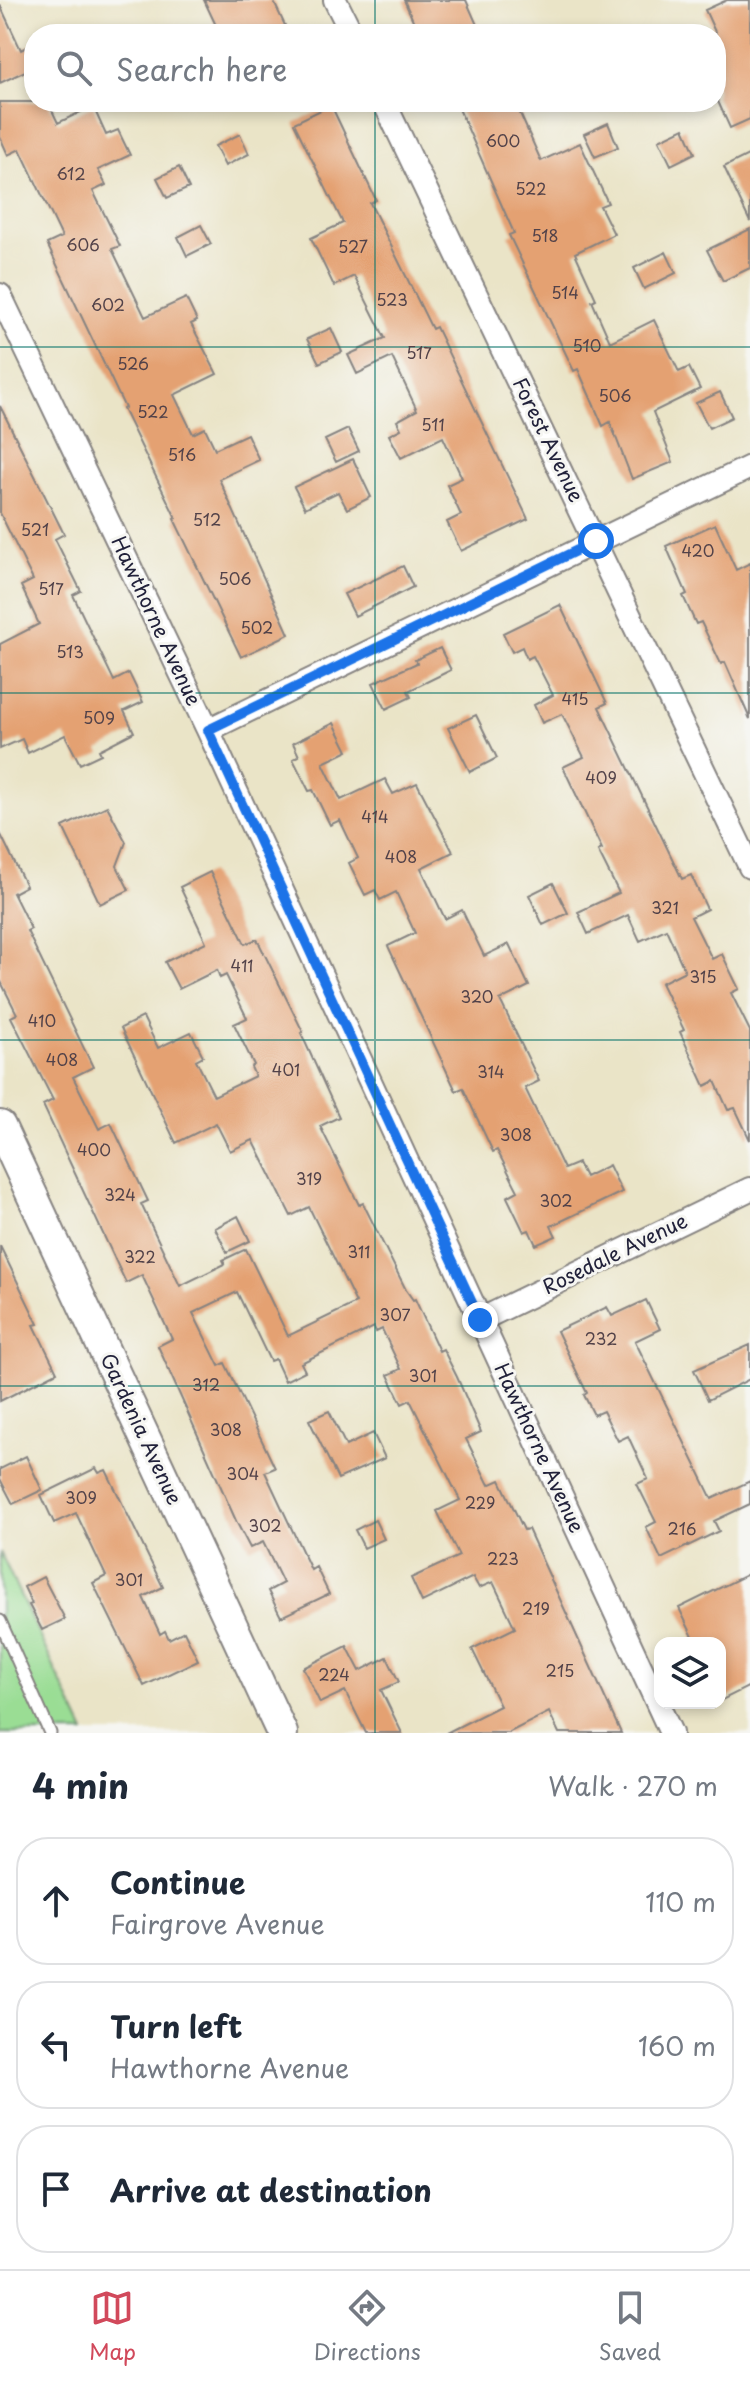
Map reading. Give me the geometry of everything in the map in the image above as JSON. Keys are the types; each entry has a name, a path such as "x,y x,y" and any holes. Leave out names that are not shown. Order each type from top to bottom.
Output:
{"street":[{"path":"335,0 347,24"},
{"name":"Forest Avenue","path":"389,112 750,867"},
{"name":"Hawthorne Avenue","path":"0,295 208,730 671,1733"},
{"path":"208,730 750,467"},
{"name":"Gardenia Avenue","path":"0,1126 282,1733"},
{"name":"Rosedale Avenue","path":"480,1320 750,1189"}],"lane":[{"path":"0,1621 50,1733"}],"green space":[{"path":"0,1552 85,1733 0,1733"}],"building":[{"path":"204,0 273,0 284,24 215,24"},
{"path":"404,0 466,0 477,24 415,24"},
{"path":"727,0 750,0 750,119 730,128 723,112 726,112 726,24 711,24 705,10"},
{"path":"0,5 21,50 24,49 24,72 0,83"},
{"path":"0,102 24,102 24,112 53,112 58,123 81,112 96,112 106,135 118,130 130,155 98,170 106,185 93,191 120,246 112,249 145,317 186,298 197,321 191,324 217,374 174,395 193,434 205,428 215,449 247,434 259,460 219,479 289,634 241,657 47,244 62,237 20,149 8,155 0,137"},
{"path":"317,112 334,112 376,200 370,203 432,329 436,327 528,519 461,551 447,522 461,515 447,485 462,478 443,437 401,458 389,435 401,429 397,421 417,410 392,357 357,374 348,355 385,338 354,276 334,286 311,238 343,223 294,123"},
{"path":"460,112 519,112 541,161 580,143 608,203 600,206 614,234 575,253 596,299 592,301 610,342 654,320 679,372 689,367 700,389 653,412 673,462 632,479 610,422 603,426 578,369 574,371 509,235 514,233"},
{"path":"608,123 618,147 595,157 584,134"},
{"path":"684,128 695,153 671,165 659,140"},
{"path":"240,134 249,154 225,166 215,146"},
{"path":"750,154 750,222 724,167"},
{"path":"179,167 189,188 167,198 157,178"},
{"path":"201,225 211,244 187,256 178,237"},
{"path":"750,229 750,268 723,281 707,250"},
{"path":"666,252 676,273 644,289 634,268"},
{"path":"331,328 342,352 319,363 307,339"},
{"path":"720,392 732,417 709,428 696,403"},
{"path":"0,406 64,534 55,539 81,591 73,595 114,681 129,673 143,702 124,711 134,732 80,764 65,735 28,753 22,739 0,749 0,644 39,624 21,586 33,580 0,513"},
{"path":"348,429 359,451 336,462 325,440"},
{"path":"353,459 371,497 347,509 338,492 305,508 294,487"},
{"path":"715,524 736,570 750,563 750,719 725,662 721,664 701,622 696,624 666,546"},
{"path":"403,566 413,587 355,616 344,594"},
{"path":"560,605 607,703 599,707 682,879 691,875 707,909 691,917 712,959 722,954 739,989 731,993 750,1031 750,1140 735,1108 728,1110 715,1081 705,1086 680,1032 684,1030 661,983 685,971 666,929 640,941 628,915 588,934 578,912 619,893 563,767 584,757 562,714 542,723 534,705 553,695 533,656 527,659 522,647 512,652 503,633"},
{"path":"440,648 451,670 408,691 411,697 386,709 373,683 417,663 415,660"},
{"path":"476,715 497,758 470,772 448,728"},
{"path":"334,723 348,751 323,763 341,800 385,779 393,794 417,783 453,852 421,868 445,919 462,910 484,956 509,944 529,986 500,1000 539,1081 525,1088 564,1169 578,1163 585,1177 609,1165 622,1192 551,1226 556,1236 536,1245 529,1230 524,1232 507,1197 518,1191 497,1150 493,1152 463,1088 456,1091 388,946 415,933 396,892 380,900 375,890 365,895 349,863 358,858 340,820 330,825 293,759 299,756 293,743"},
{"path":"107,806 126,842 117,866 129,890 100,904 63,827"},
{"path":"0,833 26,886 13,893 31,929 27,931 93,1067 73,1077 99,1129 111,1123 148,1201 141,1204 180,1286 225,1264 223,1260 246,1249 288,1336 356,1303 309,1207 291,1216 253,1140 230,1151 216,1123 176,1143 121,1028 143,1017 158,1048 191,1032 203,1056 196,1060 214,1096 255,1076 251,1067 254,1065 234,1024 247,1018 226,975 220,978 217,970 179,989 165,962 206,942 180,887 210,872 245,944 257,939 303,1032 339,1117 320,1126 359,1205 363,1203 406,1290 415,1299 439,1351 443,1349 457,1377 481,1432 466,1439 489,1485 500,1480 524,1530 528,1529 621,1733 559,1733 549,1712 508,1733 446,1733 500,1706 472,1649 515,1628 493,1582 479,1588 473,1577 422,1602 411,1578 459,1556 437,1511 460,1500 410,1400 402,1404 388,1375 401,1369 382,1329 376,1332 374,1327 301,1363 305,1371 285,1381 275,1359 270,1361 237,1292 193,1313 219,1366 225,1363 275,1468 265,1472 311,1570 316,1567 329,1594 281,1617 268,1591 283,1583 263,1542 250,1548 237,1523 158,1346 172,1339 142,1275 126,1283 43,1105 53,1100 11,1017 17,1014 0,980"},
{"path":"553,883 568,913 543,925 529,895"},
{"path":"238,1216 250,1241 227,1252 215,1228"},
{"path":"0,1246 38,1324 34,1325 57,1372 0,1401"},
{"path":"646,1300 660,1329 635,1341 712,1499 750,1481 750,1504 714,1521 719,1531 661,1559 646,1527 656,1522 637,1484 648,1479 628,1436 618,1441 603,1411 594,1415 584,1395 587,1393 557,1331 607,1307 612,1316"},
{"path":"750,1345 750,1379 708,1400 694,1370"},
{"path":"329,1411 346,1446 373,1433 385,1458 338,1479 309,1420"},
{"path":"26,1456 42,1490 13,1504 0,1479 0,1469"},
{"path":"96,1468 99,1473 106,1470 163,1587 143,1597 160,1634 165,1631 169,1639 184,1631 198,1660 144,1686 93,1583 106,1576 76,1513 54,1523 41,1495"},
{"path":"375,1520 384,1539 364,1548 355,1530"},
{"path":"750,1573 750,1686 726,1698 726,1637 693,1637 679,1608"},
{"path":"43,1577 65,1619 42,1630 24,1587"},
{"path":"347,1646 360,1671 387,1657 399,1682 381,1690 402,1733 366,1733 345,1691 320,1703 303,1668"}],"route":[{"path":"480,1320 208,730 596,541"}]}
